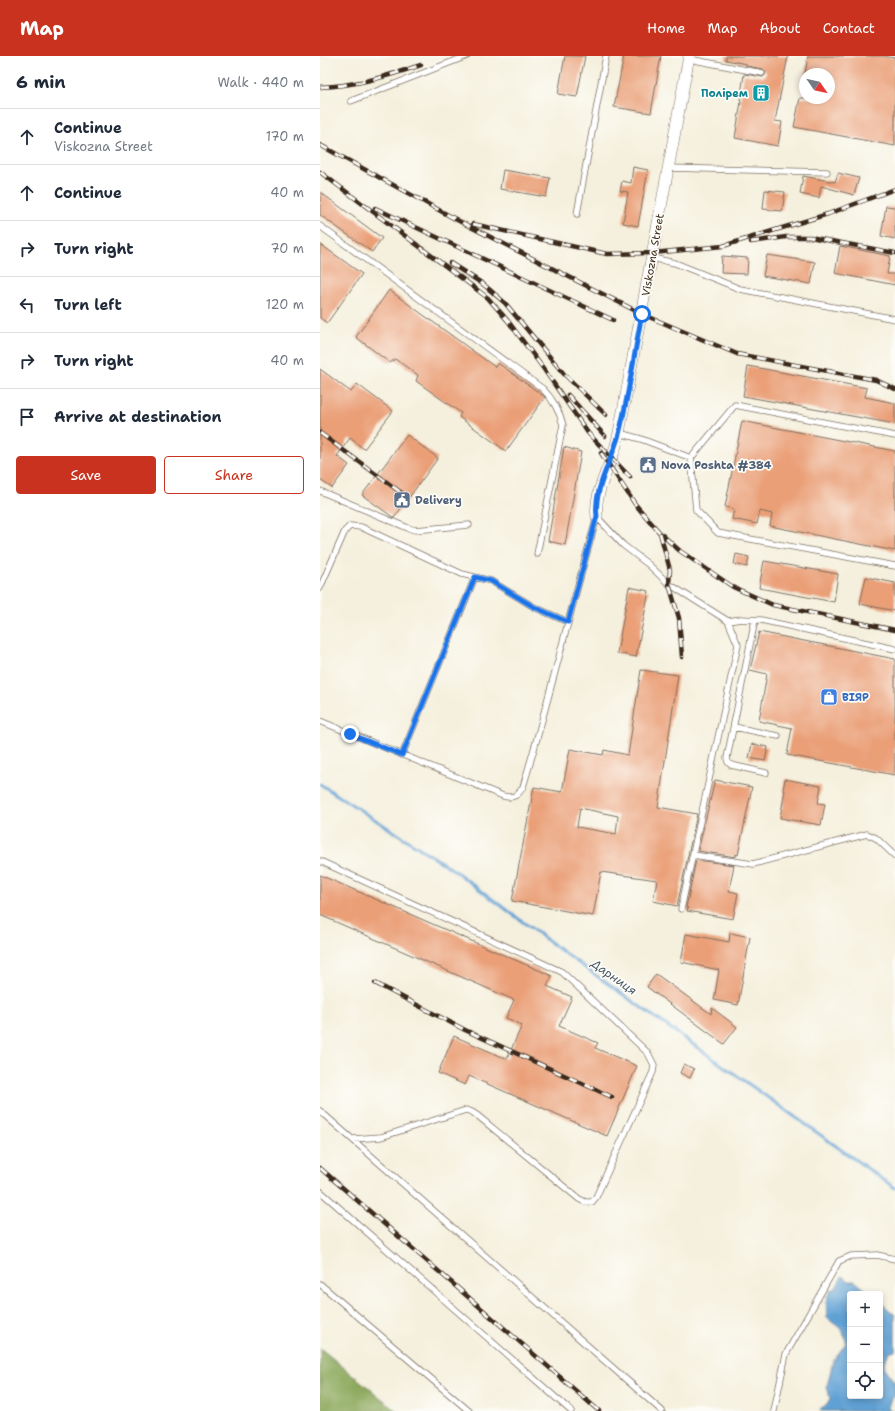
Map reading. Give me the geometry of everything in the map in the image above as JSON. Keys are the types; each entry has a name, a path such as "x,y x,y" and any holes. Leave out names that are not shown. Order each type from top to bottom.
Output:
{"street":[{"name":"Viskozna Street","path":"597,516 596,507 599,494 614,454 619,433 689,57"}],"lane":[{"path":"351,101 466,56"},
{"path":"577,214 606,56"},
{"path":"689,57 762,73"},
{"path":"668,168 826,172"},
{"path":"320,226 542,389 549,396 560,416 563,425 537,554"},
{"path":"652,258 675,263 740,289 895,318"},
{"path":"895,436 735,405 691,458 696,510 718,533 895,566"},
{"path":"619,433 641,439 691,458"},
{"path":"320,491 408,528 423,529 469,525"},
{"path":"597,516 623,545 650,565 669,584 728,621 738,645 681,909"},
{"name":"Viskozna Street","path":"320,721 503,796 509,798 520,793 524,786 539,735 597,516"},
{"path":"320,588 346,531 350,526 361,527 462,574 491,581 534,607 568,622"},
{"path":"402,755 475,577"},
{"path":"728,621 741,619 755,620 895,649"},
{"path":"755,620 728,762 731,766 766,773"},
{"path":"734,727 778,736"},
{"path":"693,855 754,864 867,834 876,838 895,856"},
{"path":"320,861 562,972 648,1053 654,1065 653,1072 596,1197 592,1202 585,1202 579,1199 478,1116 466,1110 381,1137 353,1139"},
{"path":"320,1112 353,1139 662,1411"},
{"path":"320,1191 571,1411"},
{"path":"774,1411 786,1354 839,1262 851,1256 877,1255 895,1260"},
{"path":"320,1284 469,1411"}],"green space":[{"path":"320,1348 397,1411 320,1411"}],"water":[{"path":"842,1276 849,1281 855,1281 867,1291 847,1291 847,1399 883,1399 883,1305 895,1315 895,1351 889,1353 884,1362 885,1369 895,1383 895,1396 890,1401 888,1408 892,1411 820,1411 821,1408 827,1405 830,1399 827,1386 833,1361 846,1343 846,1338 841,1329 827,1318 826,1301 830,1290 836,1288"}],"building":[{"path":"565,56 585,56 577,97 558,94"},
{"path":"624,56 661,56 651,113 614,107"},
{"path":"726,56 788,56 775,121 782,122 778,146 735,138 744,74 763,77 766,72 763,69 726,60"},
{"path":"808,56 883,56 895,58 895,146 794,127 799,103 835,104 835,68 806,68"},
{"path":"633,167 648,170 638,226 623,223 628,192 620,191 622,181 631,183"},
{"path":"503,170 550,178 546,197 500,189"},
{"path":"838,173 859,178 854,195 821,186 819,198 800,194 803,176 835,182"},
{"path":"765,190 785,192 782,211 763,209"},
{"path":"320,192 382,238 372,252 320,215"},
{"path":"886,206 895,207 895,239 881,236"},
{"path":"320,244 362,274 327,323 320,318"},
{"path":"840,246 890,256 887,274 895,274 895,285 835,273"},
{"path":"767,255 815,262 811,284 763,276"},
{"path":"722,256 748,258 747,274 721,273"},
{"path":"389,290 495,367 498,363 545,397 506,451 459,417 461,413 416,381 418,375 395,359 390,363 356,337"},
{"path":"748,366 867,388 865,397 895,403 895,424 743,396"},
{"path":"320,369 351,392 357,384 393,411 364,449 350,438 337,456 349,465 332,488 320,480"},
{"path":"742,421 895,451 895,551 770,526 772,514 760,511 757,524 732,519 734,509 725,507"},
{"path":"407,435 438,458 394,518 362,495"},
{"path":"564,447 581,452 565,545 548,541"},
{"path":"736,554 749,557 747,567 734,564"},
{"path":"764,561 838,574 834,602 759,588"},
{"path":"866,577 895,583 895,611 860,604"},
{"path":"629,587 649,591 636,657 617,653"},
{"name":"ВІЯР","path":"759,632 895,659 895,775 787,755 792,728 759,721 767,674 750,670"},
{"path":"641,670 678,675 658,807 697,814 677,906 653,901 657,880 601,872 593,916 512,901 534,787 562,792 570,749 603,755 604,750 628,755","holes":["580,808 618,816 616,834 577,827"]},
{"path":"752,744 768,747 765,761 749,758"},
{"path":"785,779 821,786 818,803 825,804 821,825 780,818 785,790 783,790"},
{"path":"715,780 752,787 738,855 736,854 736,857 698,851"},
{"path":"696,860 734,865 729,891 738,893 733,919 687,911 688,908 686,908"},
{"path":"320,875 552,976 547,986 572,997 559,1026 598,1043 595,1048 637,1066 607,1136 469,1076 465,1085 438,1073 454,1036 507,1059 522,1025 506,1018 514,1000 320,915"},
{"path":"730,933 750,937 738,1005 714,1000 719,970 681,962 686,934 729,942"},
{"path":"656,974 711,1014 712,1008 737,1027 724,1044 647,987"},
{"path":"684,1064 694,1069 690,1078 680,1073"}],"waterway":[{"name":"Дарниця","path":"320,784 455,871 563,952 895,1188"}],"railway":[{"path":"320,87 346,85 384,77 421,65"},
{"path":"320,145 459,221 642,314 737,354 876,380 895,389"},
{"path":"320,172 488,298 508,321 543,368 588,433 630,477"},
{"path":"473,224 607,254 653,253 723,246 828,214 895,189"},
{"path":"375,208 613,320"},
{"path":"751,242 786,237 810,237 895,253"},
{"path":"450,263 483,284 505,303 564,374 606,415"},
{"path":"568,395 605,436"},
{"path":"320,433 403,494"},
{"path":"601,453 635,504 660,533 680,551 733,587 773,605 895,630"},
{"path":"660,533 670,570 669,584 679,618 682,657"},
{"path":"375,983 465,1030 612,1097"},
{"path":"320,1168 599,1411"}],"place":[{"name":"Полірем","path":"761,93"},
{"name":"Nova Poshta #384","path":"648,465"},
{"name":"Delivery","path":"402,500"},
{"name":"ВІЯР","path":"829,697"}],"route":[{"path":"350,734 402,755 475,577 491,581 534,607 568,622 597,516 596,507 599,494 614,454 642,314"}]}
